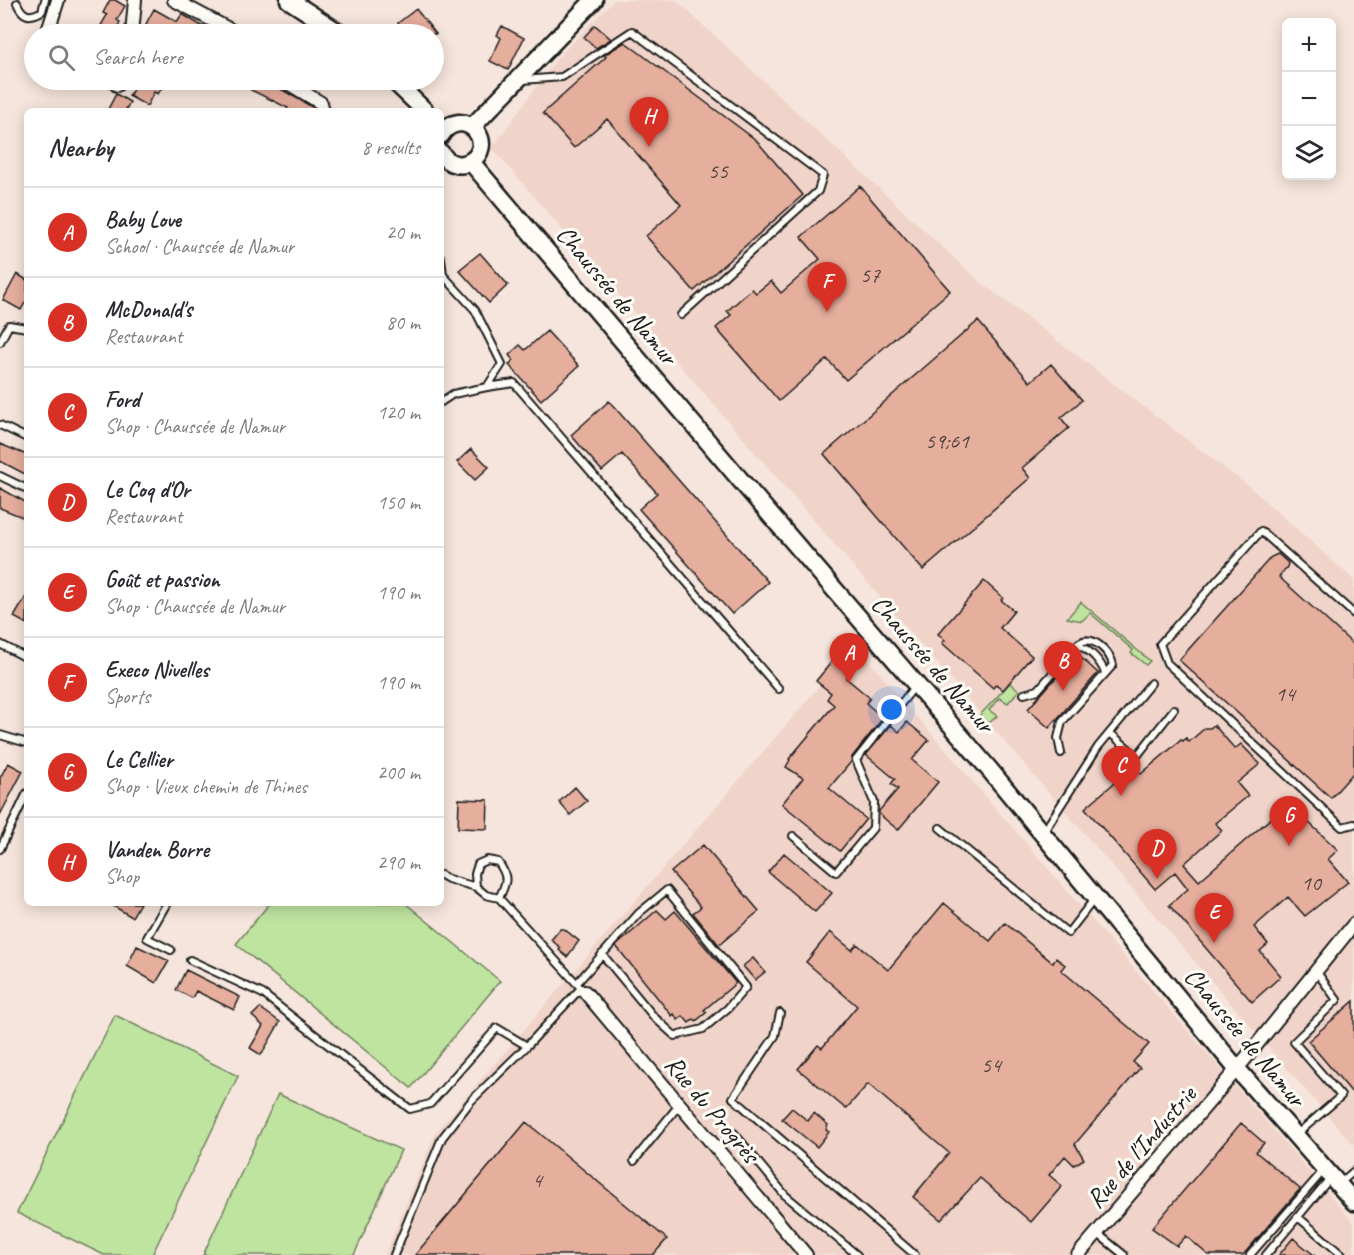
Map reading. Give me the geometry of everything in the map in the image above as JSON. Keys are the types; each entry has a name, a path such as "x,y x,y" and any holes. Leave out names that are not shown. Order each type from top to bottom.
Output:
{"main road":[{"path":"289,0 326,24"},
{"path":"472,127 594,0"},
{"path":"403,90 422,108"},
{"path":"444,130 452,124 463,123 472,127 479,135 481,145 478,155 471,162 462,165 444,160"},
{"name":"Chaussée de Namur","path":"471,162 1043,834 1238,1069 1354,1202"}],"street":[{"path":"50,24 58,0"},
{"path":"133,24 135,0"},
{"path":"174,0 219,24"},
{"path":"300,90 321,103 322,108"},
{"name":"Rue de l'Industrie","path":"1078,1255 1238,1069 1354,924"},
{"name":"Rue du Progrès","path":"581,987 806,1255"}],"lane":[{"path":"17,3 26,15 34,16 42,10 45,0"},
{"path":"518,81 562,77 632,31 823,176 818,191 681,315"},
{"path":"444,277 475,310 502,364 487,387"},
{"path":"0,342 9,325 24,328"},
{"path":"444,400 453,394 514,383 779,689"},
{"path":"0,425 24,437"},
{"path":"0,476 24,488"},
{"path":"1354,614 1261,531 1160,644 1167,663 1342,827 1354,824"},
{"path":"1024,694 1038,690 1077,645 1085,639 1091,640 1111,657 1113,665 1062,722 1058,738 1061,753"},
{"path":"0,644 24,656"},
{"path":"1077,645 1083,647 1102,664 1105,674"},
{"path":"1043,834 1098,747 1151,683"},
{"path":"794,836 836,872 873,828 874,802 856,760 916,684"},
{"path":"1110,733 1137,756 1174,710"},
{"path":"0,735 24,742"},
{"path":"0,849 24,799"},
{"path":"940,828 1068,933 1095,898"},
{"path":"476,887 475,874 478,864 487,860 498,862 505,871 506,882 499,898"},
{"path":"444,877 476,887 486,895 499,898 581,987"},
{"path":"394,1255 442,1138 471,1101 527,1046 581,987 602,954 639,913 667,890 746,987 728,1008 703,1029 675,1036 654,1017 602,954"},
{"path":"165,906 147,939 171,950"},
{"path":"190,960 263,994 410,1109 430,1104 497,1028 527,1046"},
{"path":"1296,1136 1341,1096 1294,1042 1337,1000 1316,971"},
{"path":"780,1013 775,1036 733,1098 915,1255"},
{"path":"634,1161 679,1105"},
{"path":"734,1133 785,1195 857,1255"},
{"path":"1250,1255 1332,1177 1354,1171"},
{"path":"1266,1255 1332,1177"},
{"path":"1298,1217 1342,1255"},
{"path":"1097,1233 1124,1255"}],"shaded area":[{"path":"614,0 676,0 979,281 1252,489 1354,580 1354,1146 492,148 558,57"},
{"path":"855,645 1354,1223 1354,1255 385,1255 436,1132"}],"green space":[{"path":"1081,602 1150,661 1146,665 1131,653 1133,650 1090,613 1082,621 1067,618"},
{"path":"1010,683 1019,690 1008,703 999,698 989,710 997,716 988,724 980,715"},
{"path":"268,906 409,906 500,981 411,1088 236,944"},
{"path":"115,1015 238,1076 152,1255 104,1255 17,1213"},
{"path":"278,1094 401,1150 354,1255 203,1255"}],"building":[{"path":"110,0 115,0 125,6 117,20 119,24 102,24 107,15 103,13"},
{"path":"154,9 177,22 182,14 198,24 146,24"},
{"path":"416,9 428,24 399,24"},
{"path":"595,25 611,39 596,48 584,37"},
{"path":"502,26 524,38 508,70 490,61 501,38 497,35"},
{"path":"625,42 756,140 803,195 694,291 646,236 681,205 607,119 574,148 543,113 606,57 604,55"},
{"path":"133,90 160,90 158,94 154,92 147,106 129,96"},
{"path":"251,90 282,90 314,108 288,108"},
{"path":"116,94 130,102 127,108 109,108"},
{"path":"860,186 950,291 846,380 827,359 779,401 716,328 731,315 727,311 752,289 756,293 771,281 781,293 820,259 801,237"},
{"path":"480,253 508,285 489,303 459,270"},
{"path":"17,274 24,278 24,304 21,310 3,300"},
{"path":"978,321 1030,382 1051,364 1082,400 1061,418 1069,428 1022,468 1030,478 923,570 824,454"},
{"path":"547,331 579,366 541,400 509,365 513,360 509,355 520,345 525,350"},
{"path":"609,401 768,582 732,614 639,509 657,493 622,454 602,471 571,435"},
{"path":"0,444 24,454 24,473 0,461"},
{"path":"471,449 489,467 475,480 457,462"},
{"path":"0,488 24,501 24,518 0,508"},
{"path":"1278,554 1288,563 1279,577 1354,645 1354,772 1331,798 1179,660 1271,557"},
{"path":"984,581 1014,611 1000,628 1032,656 1003,690 996,684 993,688 942,643 945,640 938,634"},
{"path":"24,600 24,622 14,617"},
{"path":"1077,654 1098,673 1049,728 1028,709"},
{"path":"833,660 850,674 846,678 870,698 866,703 883,718 829,788 866,819 840,851 782,804 803,778 786,767 789,759 834,705 827,699 831,693 816,681"},
{"path":"907,722 929,740 912,760 938,782 898,830 879,814 879,811 898,789 891,784 895,779 866,755 891,725 899,732"},
{"path":"1214,725 1235,749 1241,744 1260,764 1237,783 1248,796 1215,823 1222,830 1184,864 1199,881 1288,803 1338,850 1328,859 1348,882 1305,916 1288,897 1254,927 1268,944 1260,951 1281,976 1252,1002 1169,905 1188,889 1175,872 1155,889 1085,808 1135,765 1141,774 1181,740 1186,738 1189,742 1205,728"},
{"path":"8,763 23,771 0,815 0,778"},
{"path":"575,787 587,801 570,815 559,802"},
{"path":"459,799 488,800 487,829 458,828"},
{"path":"703,845 759,911 719,945 693,913 701,907 671,872"},
{"path":"784,853 832,893 815,912 768,872"},
{"path":"944,903 990,941 1005,923 1053,963 1056,958 1065,965 1061,970 1149,1044 1133,1062 1140,1068 1075,1144 1084,1159 1074,1165 1065,1156 1049,1175 1062,1186 1031,1222 980,1178 941,1220 913,1197 949,1153 868,1084 846,1109 798,1069 818,1045 822,1048 857,1006 806,962 830,932 852,950 857,944 888,970"},
{"path":"113,906 138,906 132,917"},
{"path":"657,910 666,919 675,911 736,983 704,1010 707,1012 696,1021 694,1019 689,1023 683,1016 678,1020 674,1014 672,1016 616,946"},
{"path":"560,929 564,929 579,941 567,957 551,940"},
{"path":"137,946 169,961 156,983 127,966"},
{"path":"753,958 765,972 755,980 743,966"},
{"path":"186,970 240,997 234,1010 196,991 192,998 176,990"},
{"path":"1354,1001 1354,1095 1308,1041"},
{"path":"260,1008 280,1022 261,1055 250,1048 263,1026 252,1016"},
{"path":"792,1108 808,1121 814,1113 828,1125 826,1130 829,1132 817,1147 782,1119"},
{"path":"526,1122 667,1239 653,1255 415,1255"},
{"path":"1241,1123 1264,1143 1256,1152 1300,1189 1243,1255 1208,1255 1186,1236 1177,1246 1152,1228"},
{"path":"1293,1238 1314,1255 1279,1255"}],"place":[{"name":"Vanden Borre","path":"649,147"},
{"name":"Execo Nivelles","path":"827,312"},
{"name":"Baby Love","path":"849,683"},
{"name":"McDonald's","path":"1063,691"},
{"name":"Ford","path":"1121,796"},
{"name":"Le Cellier","path":"1289,846"},
{"name":"Le Coq d'Or","path":"1157,879"},
{"name":"Goût et passion","path":"1214,943"}]}
